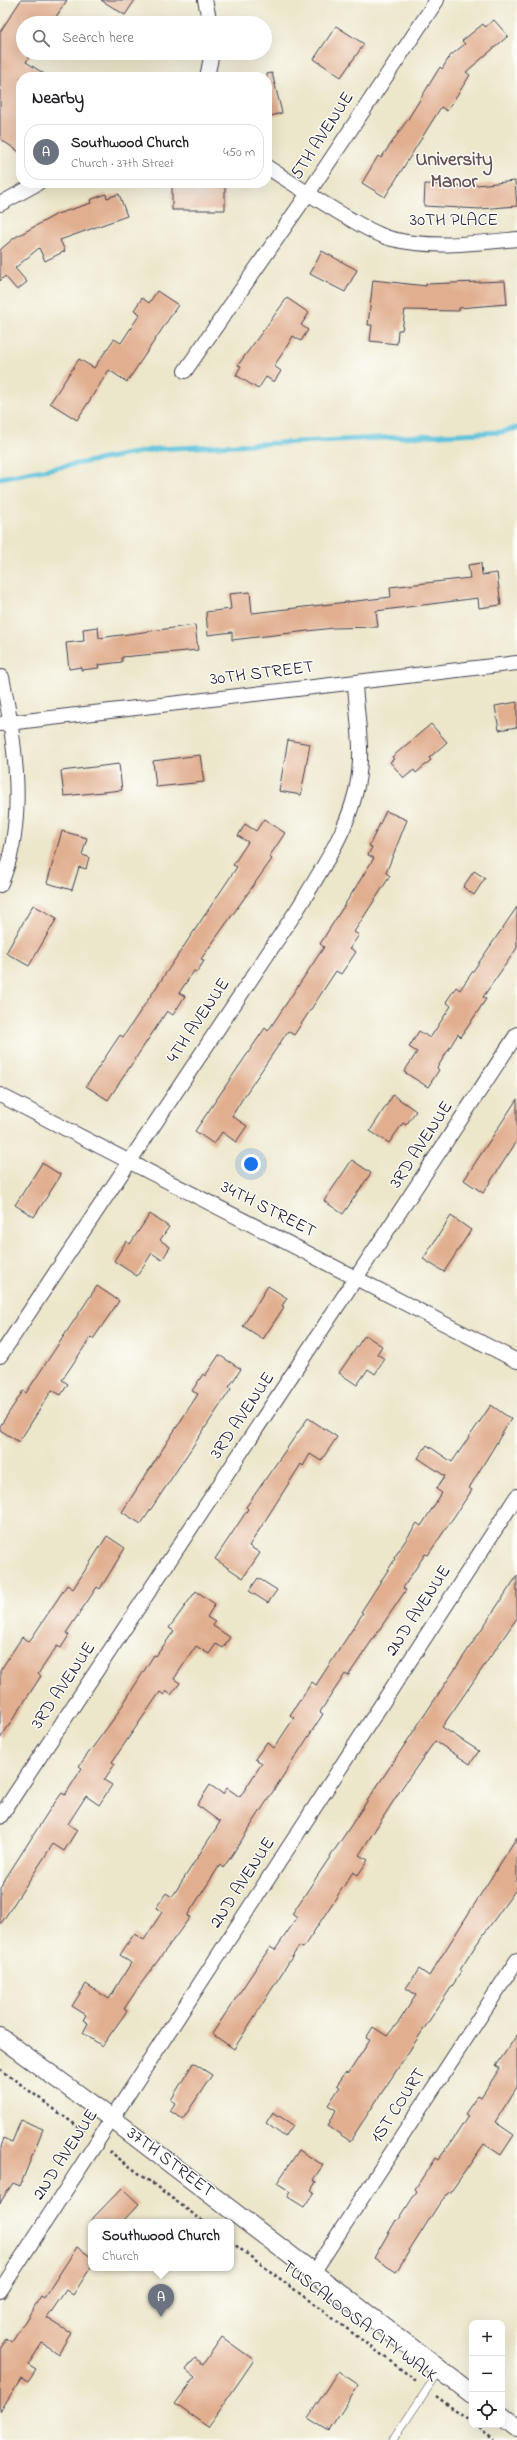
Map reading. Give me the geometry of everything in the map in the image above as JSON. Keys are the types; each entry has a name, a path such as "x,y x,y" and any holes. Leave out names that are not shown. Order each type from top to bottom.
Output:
{"street":[{"path":"205,0 208,16"},
{"name":"5TH AVENUE","path":"185,372 308,195 437,0"},
{"path":"208,72 211,60"},
{"name":"30TH PLACE","path":"272,170 308,195 372,231 392,239 432,244 473,243 517,239"},
{"path":"0,204 29,188"},
{"name":"30TH STREET","path":"6,723 517,663"},
{"path":"0,885 7,864 15,824 16,804 2,676"},
{"name":"4TH AVENUE","path":"0,1356 129,1160 297,910 329,858 347,820 355,794 360,759 355,683"},
{"name":"3RD AVENUE","path":"0,1817 358,1278 517,1034"},
{"name":"34TH STREET","path":"0,1095 129,1160 517,1361"},
{"name":"2ND AVENUE","path":"0,2291 517,1496"},
{"name":"1ST COURT","path":"313,2272 517,1960"},
{"name":"37TH STREET","path":"0,2037 112,2119 469,2392"},
{"path":"505,2418 517,2428"}],"lane":[{"path":"392,2440 441,2370"}],"path":[{"name":"TUSCALOOSA CITY WALK","path":"234,2244 469,2421"},
{"path":"478,2428 494,2440"}],"building":[{"path":"21,0 67,0 57,16 16,16 16,60 27,60 26,62 41,72 16,72 16,150 0,139 0,32"},
{"path":"101,0 135,0 125,15"},
{"path":"494,20 508,36 466,72 470,75 447,111 441,107 385,197 362,183 378,156 381,158 408,119 440,67 442,69 450,56 465,44 462,41 483,24 485,27"},
{"path":"336,26 364,44 341,77 314,59"},
{"path":"272,73 282,113 272,116"},
{"path":"515,181 517,206 480,209 424,206 425,184 467,186"},
{"path":"172,188 225,188 225,210 172,210"},
{"path":"106,194 107,198 119,194 127,216 60,240 65,251 45,261 39,248 15,268 27,282 17,290 5,276 0,281 0,250 14,238 57,214 91,203 90,200"},
{"path":"322,251 357,270 345,292 310,274"},
{"path":"373,280 426,286 426,284 505,281 507,304 459,308 459,311 405,310 402,330 398,330 397,344 370,341 372,325 368,325"},
{"path":"157,291 178,305 127,382 109,370 77,420 50,403 79,359 94,368 114,339 121,343 140,314 134,310 142,298 149,303"},
{"path":"287,298 309,313 301,325 308,330 301,341 293,336 274,366 281,371 274,382 266,377 258,389 236,375 241,366 238,365"},
{"path":"481,563 482,575 497,573 501,605 479,608 478,598 376,611 378,627 333,628 232,640 232,632 208,635 206,612 231,609 229,594 250,592 252,613 391,597 390,587 470,578 468,565"},
{"path":"195,625 198,650 122,657 122,662 98,665 99,668 81,670 81,667 69,669 66,643 84,641 83,629 98,627 99,638"},
{"path":"517,702 517,727 499,730 495,706"},
{"path":"431,724 447,742 429,758 431,760 416,773 414,770 404,778 390,762 394,759 392,757"},
{"path":"288,740 310,744 301,795 279,791"},
{"path":"200,755 204,782 156,787 153,761"},
{"path":"119,764 122,790 64,796 61,771"},
{"path":"386,811 407,820 386,873 390,876 354,932 359,935 350,948 356,952 341,974 336,971 294,1035 288,1031 241,1101 232,1116 247,1126 236,1142 222,1132 214,1144 195,1131 265,1028 268,1031 324,947 320,944 374,858 368,855 372,847 369,846"},
{"path":"264,819 285,833 269,857 272,859 201,959 204,961 197,972 194,971 179,993 185,996 173,1015 167,1011 108,1100 86,1086 120,1035 123,1037 237,867 233,865 248,842 238,836 245,824 256,831"},
{"path":"62,831 87,838 82,855 89,857 86,869 79,867 72,890 47,883"},
{"path":"474,871 485,878 474,895 463,887"},
{"path":"33,905 57,918 29,966 6,953"},
{"path":"517,907 517,948 483,997 486,999 461,1037 458,1034 437,1068 439,1070 428,1087 404,1072 417,1052 409,1047 419,1031 430,1038 451,1006 446,1002 456,987 460,990"},
{"path":"393,1095 416,1111 406,1125 403,1123 389,1143 370,1131"},
{"path":"517,1099 517,1141 483,1193 464,1180"},
{"path":"352,1160 371,1173 343,1214 324,1201"},
{"path":"42,1163 61,1175 34,1217 15,1205"},
{"path":"150,1214 169,1227 160,1240 170,1247 162,1260 152,1253 137,1276 114,1261 126,1241 130,1244"},
{"path":"451,1216 471,1230 444,1272 423,1259"},
{"path":"97,1286 119,1301 93,1339 91,1337 62,1380 68,1384 61,1395 52,1390 19,1442 0,1430 0,1426 23,1391 26,1393"},
{"path":"268,1286 287,1298 282,1306 284,1307 263,1339 243,1326"},
{"path":"365,1335 382,1346 377,1354 385,1359 375,1374 368,1369 357,1385 339,1373"},
{"path":"219,1355 241,1369 229,1387 231,1389 141,1524 122,1512 198,1394 192,1391 203,1374 205,1376"},
{"path":"491,1405 511,1419 469,1488 472,1490 428,1555 425,1554 403,1588 406,1590 348,1676 345,1674 320,1712 323,1714 232,1855 223,1868 220,1865 187,1916 190,1917 140,1985 124,2009 127,2011 102,2046 83,2033 88,2023 83,2020 86,2015 72,2006 86,1984 109,1999 131,1963 120,1955 134,1934 144,1940 162,1912 156,1908 166,1893 172,1897 220,1822 197,1805 210,1785 223,1794 227,1788 240,1797 262,1763 255,1759 267,1742 274,1748 294,1718 290,1715 312,1682 316,1685 363,1613 361,1612 395,1559 394,1558 417,1523 421,1526 442,1493 436,1489 445,1476 418,1458 427,1445 452,1462"},
{"path":"308,1418 337,1437 321,1461 310,1454 303,1466 301,1464 249,1546 260,1553 243,1578 215,1559 248,1509 246,1507"},
{"path":"107,1536 125,1548 100,1589 97,1587 66,1633 69,1635 61,1648 57,1646 38,1674 41,1676 0,1739 0,1671 22,1637 29,1642 67,1585 73,1589"},
{"path":"517,1576 517,1618 442,1727 479,1751 470,1764 435,1741 403,1786 359,1855 368,1860 358,1875 353,1872 303,1948 299,1946 234,2049 212,2034 270,1947 275,1950 297,1918 292,1914"},
{"path":"258,1578 277,1590 268,1603 249,1591"},
{"path":"196,1591 215,1604 207,1617 215,1622 213,1626 230,1637 223,1648 216,1644 209,1654 196,1646 174,1679 180,1683 171,1695 166,1691 164,1695 160,1692 112,1762 115,1764 104,1780 112,1785 99,1805 86,1796 68,1824 77,1830 64,1851 53,1844 0,1925 0,1887 50,1809 62,1793 65,1795 82,1768 79,1766 115,1717 154,1655 156,1656 174,1631 169,1628"},
{"path":"517,1837 517,1888 476,1945 460,1970 462,1971 350,2141 328,2126 336,2110 328,2105 340,2087 337,2085 346,2072 348,2074 370,2040 366,2038 373,2027 387,2036 400,2020 416,1995 406,1988 419,1969 429,1976"},
{"path":"517,2035 517,2087 495,2122 514,2135 501,2155 484,2144 450,2193 449,2192 439,2204 396,2272 374,2258 396,2220 398,2221 417,2191 415,2189 435,2158 438,2160 450,2144 468,2116 465,2114 478,2095 481,2097 500,2068 496,2066"},
{"path":"193,2063 212,2075 183,2119 170,2111 175,2103 171,2100"},
{"path":"273,2112 293,2125 285,2137 266,2123"},
{"path":"21,2120 43,2129 20,2186 13,2183 0,2203 0,2147 3,2138 12,2142"},
{"path":"299,2150 323,2165 313,2180 316,2182 311,2190 314,2192 304,2207 288,2197 291,2192 277,2183"},
{"path":"122,2188 139,2204 125,2219 92,2219"},
{"path":"77,2247 88,2255 88,2271 73,2295 66,2290 47,2318 71,2333 58,2354 42,2343 28,2365 36,2370 28,2382 21,2378 0,2412 0,2348 6,2339 12,2342 41,2296 44,2298"},
{"path":"222,2337 254,2360 208,2427 175,2404 195,2377 186,2370 195,2358 203,2364"},
{"path":"338,2371 359,2385 329,2431 308,2418"}],"waterway":[{"path":"0,478 157,449 502,432 517,428"}],"place":[{"name":"Southwood Church","path":"161,2317"}],"district":[{"name":"University Manor","path":"454,171"}]}
